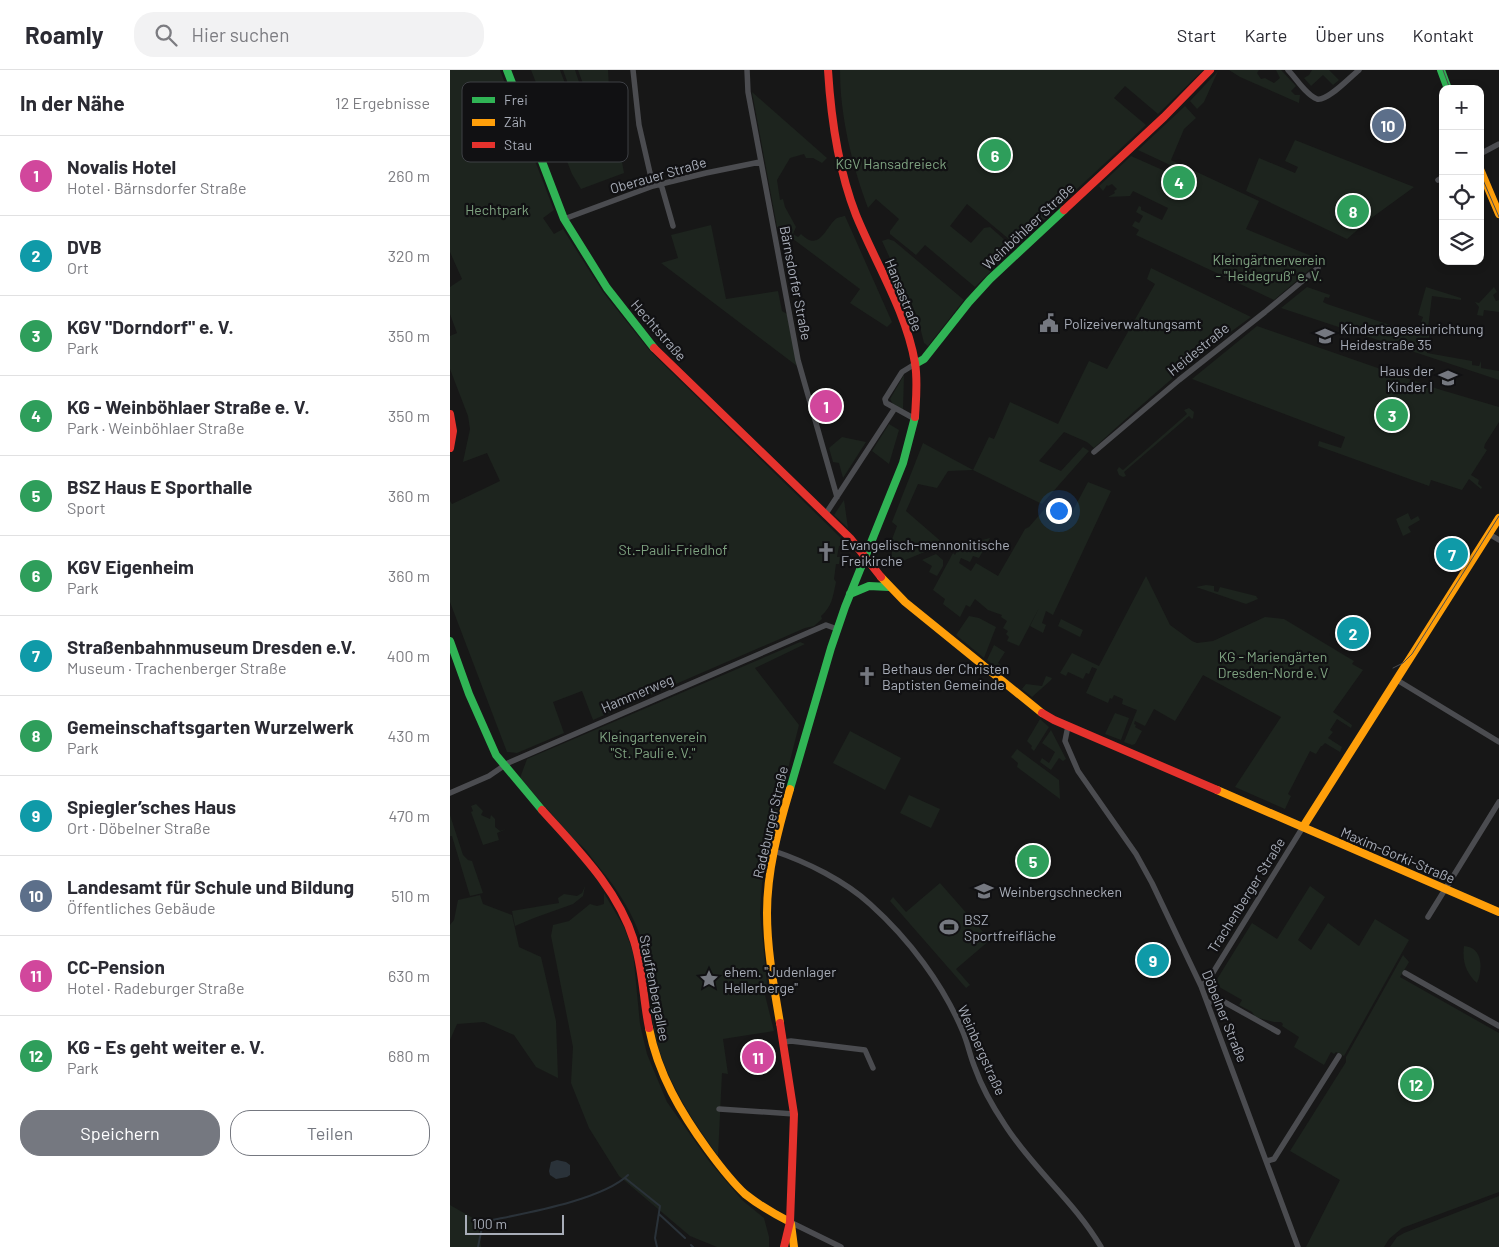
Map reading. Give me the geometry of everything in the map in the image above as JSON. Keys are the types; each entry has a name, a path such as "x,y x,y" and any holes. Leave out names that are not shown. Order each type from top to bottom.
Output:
{"street":[{"name":"Hechtstraße","path":"507,70 512,82"},
{"path":"633,70 639,125 653,186"},
{"name":"Bärnsdorfer Straße","path":"747,70 748,92 760,162 798,360 837,496"},
{"name":"Hansastraße","path":"828,70 830,103 842,172 856,214 905,324 915,364 914,419 903,463 866,557"},
{"name":"Weinböhlaer Straße","path":"894,408 886,403 885,399 902,372 924,359 969,302 990,280 1164,117 1210,70"},
{"path":"1288,70 1319,100 1359,70"},
{"path":"1441,70 1447,85"},
{"path":"1484,152 1499,144"},
{"name":"Hechtstraße","path":"542,162 564,219 607,288 653,347 824,515 850,538 866,557"},
{"name":"Oberauer Straße","path":"564,219 653,186 760,162"},
{"path":"1483,175 1499,214"},
{"path":"661,184 673,226"},
{"name":"Heidestraße","path":"1094,452 1185,375 1318,268"},
{"path":"824,515 894,408 914,419"},
{"path":"450,414 454,427 450,448"},
{"path":"1499,518 1397,680 1499,742"},
{"path":"1489,534 1499,540"},
{"path":"866,557 888,587"},
{"name":"Radeburger Straße","path":"794,1247 790,1222 794,1114 767,933 767,897 774,851 817,692 837,629 866,557"},
{"path":"850,594 869,586 888,587"},
{"name":"Maxim-Gorki-Straße","path":"888,587 1041,712 1068,726 1499,912"},
{"name":"Hammerweg","path":"450,793 489,776 504,766 826,625 837,629"},
{"name":"Stauffenbergallee","path":"450,641 469,694 496,755 602,878 623,912 633,934 639,955 646,1016 654,1051 664,1080 685,1117 723,1170 740,1189 760,1205 790,1222"},
{"name":"Trachenberger Straße","path":"1201,986 1209,979 1397,680"},
{"name":"Döbelner Straße","path":"1068,726 1065,741 1078,771 1136,854 1152,883 1201,986 1298,1247"},
{"path":"1428,917 1499,802"},
{"name":"Weinbergstraße","path":"774,851 802,862 856,893 870,903 914,951 934,978 963,1032 977,1074 1005,1125 1022,1149 1086,1223 1101,1247"},
{"path":"1405,973 1499,1026"},
{"path":"1208,1003 1219,999 1278,1032"},
{"path":"784,1042 791,1041 864,1050 873,1068"},
{"path":"1267,1161 1274,1159 1339,1056"},
{"path":"720,1109 794,1114"},
{"path":"790,1222 841,1247"},
{"name":"Radeburger Straße","path":"784,1247 790,1222"}],"green space":[{"name":"St.-Pauli-Friedhof","path":"450,70 500,70 505,82 462,82 462,162 535,162 554,210 543,218 554,234 563,229 603,292 650,351 845,542 844,545 839,546 837,557 840,557 839,564 836,564 834,579 836,582 832,601 828,609 821,616 822,619 814,626 805,628 593,720 582,691 553,702 564,733 517,753 507,752 450,602 450,501 452,504 500,481 487,453 463,462 470,429 468,416 450,369 450,336 457,333 450,314 450,287 462,279 450,252"},
{"path":"531,70 560,70 564,82 536,82"},
{"path":"563,70 575,70 579,82 567,82"},
{"path":"578,70 608,70 609,82 582,82"},
{"name":"KGV Hansadreieck","path":"840,70 1203,70 1158,114 1125,86 1114,98 1146,125 1020,242 1014,236 1010,240 967,204 950,226 971,243 984,228 990,227 1014,248 975,287 925,245 916,255 890,234 890,231 899,219 876,199 868,208 848,140 842,105"},
{"path":"1229,70 1259,70 1257,73 1261,79 1265,78 1274,83 1280,78 1276,70 1281,70 1296,86 1291,91 1295,95 1300,95 1299,103 1240,77"},
{"path":"1312,70 1329,70 1339,80 1333,85 1323,75 1311,86 1304,78"},
{"path":"1218,71 1204,102 1197,109 1190,101"},
{"path":"752,92 827,158 822,163 813,158 806,158 804,154 790,158 777,180 780,200 783,199 785,207 796,227 793,234 798,237 801,234 813,241 818,240 837,218 845,216 892,322 887,327 850,303 860,289 777,227"},
{"name":"Kleingärtnerverein - \"Heidegruß\" e. V.","path":"1185,106 1196,118 1184,129 1171,160 1259,201 1246,229 1321,260 1274,300 1136,235 1139,230 1132,226 1135,221 1139,223 1143,216 1136,212 1139,206 1141,210 1162,220 1168,208 1133,191 1130,196 1108,197 1115,193 1114,191 1117,189 1112,184 1107,185 1103,191 1099,186 1131,156 1167,172 1170,165 1138,150"},
{"path":"1295,140 1414,187 1370,219 1347,239 1246,191 1259,158 1295,173 1298,167 1285,161"},
{"path":"567,162 622,162 624,173 581,189"},
{"path":"711,225 726,299 778,291 782,311 787,314 797,366 661,263 678,258 671,235"},
{"path":"888,239 894,241 964,300 928,346 924,343 918,319 882,241"},
{"path":"1151,268 1251,317 1170,380 1094,448 1087,442 1064,432 1039,461 1061,471 1083,447 1089,451 1042,504 973,470 989,437 994,439 1010,402 1058,424 1089,361 1107,369 1155,284 1147,279"},
{"path":"1307,287 1330,295 1329,298 1325,297 1323,302 1327,304 1417,334 1423,317 1418,315 1426,287 1461,298 1461,300 1432,296 1427,353 1472,361 1472,365 1479,366 1481,361 1481,368 1499,371 1499,380 1281,308"},
{"path":"1494,287 1497,292 1493,295 1496,301 1499,300 1499,312 1484,310 1483,316 1477,315 1479,307 1475,302 1479,303"},
{"path":"1257,326 1438,389 1499,407 1499,422 1485,444 1484,448 1487,450 1471,475 1479,480 1478,484 1482,487 1481,489 1469,479 1462,490 1431,480 1429,486 1318,446 1319,441 1341,448 1345,437 1192,379"},
{"path":"904,375 903,410 893,404 890,399"},
{"path":"1189,408 1194,412 1192,419 1189,416 1124,472 1126,476 1119,475 1117,470 1119,467 1123,470 1187,414 1184,410"},
{"path":"889,424 899,430 889,464 872,451"},
{"path":"842,437 866,442 843,478 839,463 833,462 829,448"},
{"path":"923,443 973,470 948,471 937,488 918,484 906,511 944,544 893,565 889,556 892,554 891,542 897,526 892,522"},
{"path":"1088,482 1111,491 1053,615 1046,611 1042,623 1046,625 1043,633 1030,626 1039,608 1019,646 1007,641 1009,637 1006,634 1008,631 1003,628 1007,621 1001,617 1002,615 988,610 975,599 970,607 966,605 960,617 943,604 945,599 933,590 953,553 955,555 958,549 956,547 990,538 979,558 973,556 970,562 961,558 959,563 971,571 976,563 998,576 1025,529 1029,527 1048,505 1070,516"},
{"path":"844,500 848,528 834,515"},
{"path":"1408,513 1411,520 1418,516 1420,520 1408,527 1411,532 1403,536 1396,519"},
{"path":"936,554 943,560 943,566 937,576 929,572 932,566 922,560"},
{"name":"KG - Mariengärten Dresden-Nord e. V","path":"1146,576 1170,625 1192,641 1197,643 1213,641 1265,617 1284,619 1354,661 1352,664 1363,670 1333,712 1352,725 1351,728 1337,719 1330,730 1333,732 1328,738 1342,747 1340,752 1325,743 1316,754 1310,751 1288,794 1291,796 1285,809 1235,787 1281,717 1203,675 1175,721 1154,709 1145,726 1135,721 1135,727 1142,731 1135,744 1132,745 1124,742 1137,710 1122,704 1123,699 1114,695 1108,703 1086,693 1097,669 1092,667 1089,674 1086,673 1083,679 1068,672 1066,676 1060,673 1072,653 1099,666"},
{"path":"1214,586 1214,591 1218,592 1220,587 1256,596 1258,599 1246,604 1196,587"},
{"path":"969,616 979,618 996,627 984,658 956,635"},
{"path":"1061,619 1083,630 1080,637 1058,626"},
{"name":"Kleingartenverein \"St. Pauli e. V.\"","path":"800,642 805,644 755,668 799,725 770,841 762,883 760,913 767,982 765,995 774,1031 723,1039 728,1074 722,1073 718,1156 684,1105 659,1050 653,1025 644,948 626,904 587,852 575,841 520,778 527,759"},
{"path":"994,645 1005,652 998,663 1007,669 1004,674 987,660"},
{"path":"1046,676 1052,678 1051,680 1032,697 1022,689 1026,684 1042,686"},
{"path":"1115,713 1129,718 1121,740 1105,734"},
{"path":"1040,719 1049,727 1034,751 1027,741"},
{"path":"1051,730 1066,759 1063,761 1059,758 1051,770 1040,762 1042,758 1049,763 1055,752 1042,743"},
{"path":"850,731 901,758 885,790 833,763"},
{"path":"1017,749 1059,780 1060,799 1017,767 1018,763 1011,757"},
{"path":"909,795 940,809 931,828 900,813"},
{"path":"476,804 483,811 481,815 490,819 491,815 495,819 495,827 500,831 506,829 497,833 499,840 483,845 471,812 473,811 471,806"},
{"path":"450,815 463,855 472,861 483,893 470,896 452,836 450,836"},
{"name":"BSZ Sportfreifläche","path":"940,883 990,940 956,969 970,985 966,988 890,901 893,897 906,912"},
{"path":"585,886 583,896 573,904 515,926 512,911 559,903 558,898 564,894 577,896 582,893"},
{"path":"1310,886 1325,897 1298,940 1311,950 1328,923 1359,946 1375,919 1409,940 1344,1056 1331,1052 1324,1065 1294,1047 1299,1037 1282,1026 1281,1022 1255,1017 1252,1012 1239,1005 1242,1000 1214,984 1252,923 1277,939"},
{"path":"604,893 624,927 633,952 640,1024 647,1054 667,1102 709,1161 742,1200 764,1218 769,1237 769,1247 717,1247 690,1236 619,1176 589,1128 571,1083 573,1047 551,936 553,925 569,921 590,904 597,906 604,904"},
{"path":"480,895 483,904 512,915 519,947 541,957 556,1021 558,1078 536,1067 514,1035 484,1022 457,1024 450,1040 450,925 454,920 458,900"},
{"path":"1464,946 1470,947 1478,954 1481,965 1477,983 1470,975 1466,966"},
{"path":"1403,955 1409,962 1400,977 1499,1033 1499,1192 1402,1228 1389,1239 1384,1247 1306,1247 1340,1180 1290,1151 1346,1062 1346,1057"},
{"path":"1499,1196 1499,1247 1390,1247 1397,1237 1404,1233"},
{"path":"450,1205 478,1221 481,1247 450,1247"}],"shaded area":[{"path":"557,1160 570,1165 570,1175 556,1179 550,1175 551,1162"}],"waterway":[{"path":"478,1247 483,1222 580,1199 616,1184 628,1175"},
{"path":"625,1178 660,1206 655,1238 657,1247"},
{"path":"659,1214 685,1238"}],"tram line":[{"path":"1443,70 1449,85"},
{"path":"1481,175 1499,217"},
{"path":"1393,668 1403,663 1412,654 1499,516"}],"traffic: fast":[{"path":"507,70 512,82"},
{"path":"1441,70 1447,85"},
{"path":"542,162 564,219 607,288 654,348"},
{"path":"915,364 924,359 969,302 990,279 1064,210"},
{"path":"790,789 831,648 845,607 903,463 915,417"},
{"path":"850,594 869,586 889,587"},
{"path":"450,641 469,694 496,755 542,810"}],"traffic: slow":[{"path":"1483,175 1499,214"},
{"path":"1303,827 1499,518"},
{"path":"881,577 905,602 1042,713"},
{"path":"780,1023 767,927 767,897 774,850 790,789"},
{"path":"1217,790 1499,912"},
{"path":"649,1028 658,1061 672,1092 708,1150 745,1194 790,1222"},
{"path":"791,1224 794,1247"}],"traffic: jam":[{"path":"828,70 836,144 844,180 856,215 898,306 911,344 916,376 915,417"},
{"path":"1064,210 1164,117 1210,70"},
{"path":"654,348 850,538 881,577"},
{"path":"450,414 453,431 450,448"},
{"path":"1042,713 1054,720 1217,790"},
{"path":"542,810 595,871 618,904 627,922 639,962 649,1028"},
{"path":"780,1023 794,1114 790,1222 784,1247"}],"place":[{"name":"Landesamt für Schule und Bildung","path":"1388,125"},
{"name":"KGV Eigenheim","path":"995,155"},
{"name":"KG - Weinböhlaer Straße e. V.","path":"1179,182"},
{"name":"Gemeinschaftsgarten Wurzelwerk","path":"1353,211"},
{"name":"Polizeiverwaltungsamt","path":"1049,323"},
{"name":"Kindertageseinrichtung Heidestraße 35","path":"1325,336"},
{"name":"Haus der Kinder I","path":"1448,378"},
{"name":"Novalis Hotel","path":"826,406"},
{"name":"KGV \"Dorndorf\" e. V.","path":"1392,415"},
{"name":"Evangelisch-mennonitische Freikirche","path":"826,552"},
{"name":"Straßenbahnmuseum Dresden e.V.","path":"1452,554"},
{"name":"DVB","path":"1353,633"},
{"name":"Bethaus der Christen Baptisten Gemeinde","path":"867,676"},
{"name":"BSZ Haus E Sporthalle","path":"1033,861"},
{"name":"Weinbergschnecken","path":"984,891"},
{"name":"BSZ Sportfreifläche","path":"949,927"},
{"name":"Spiegler’sches Haus","path":"1153,960"},
{"name":"ehem. \"Judenlager Hellerberge\"","path":"709,979"},
{"name":"CC-Pension","path":"758,1057"},
{"name":"KG - Es geht weiter e. V.","path":"1416,1084"}],"park label":[{"name":"Hechtpark","path":"497,209"}]}
